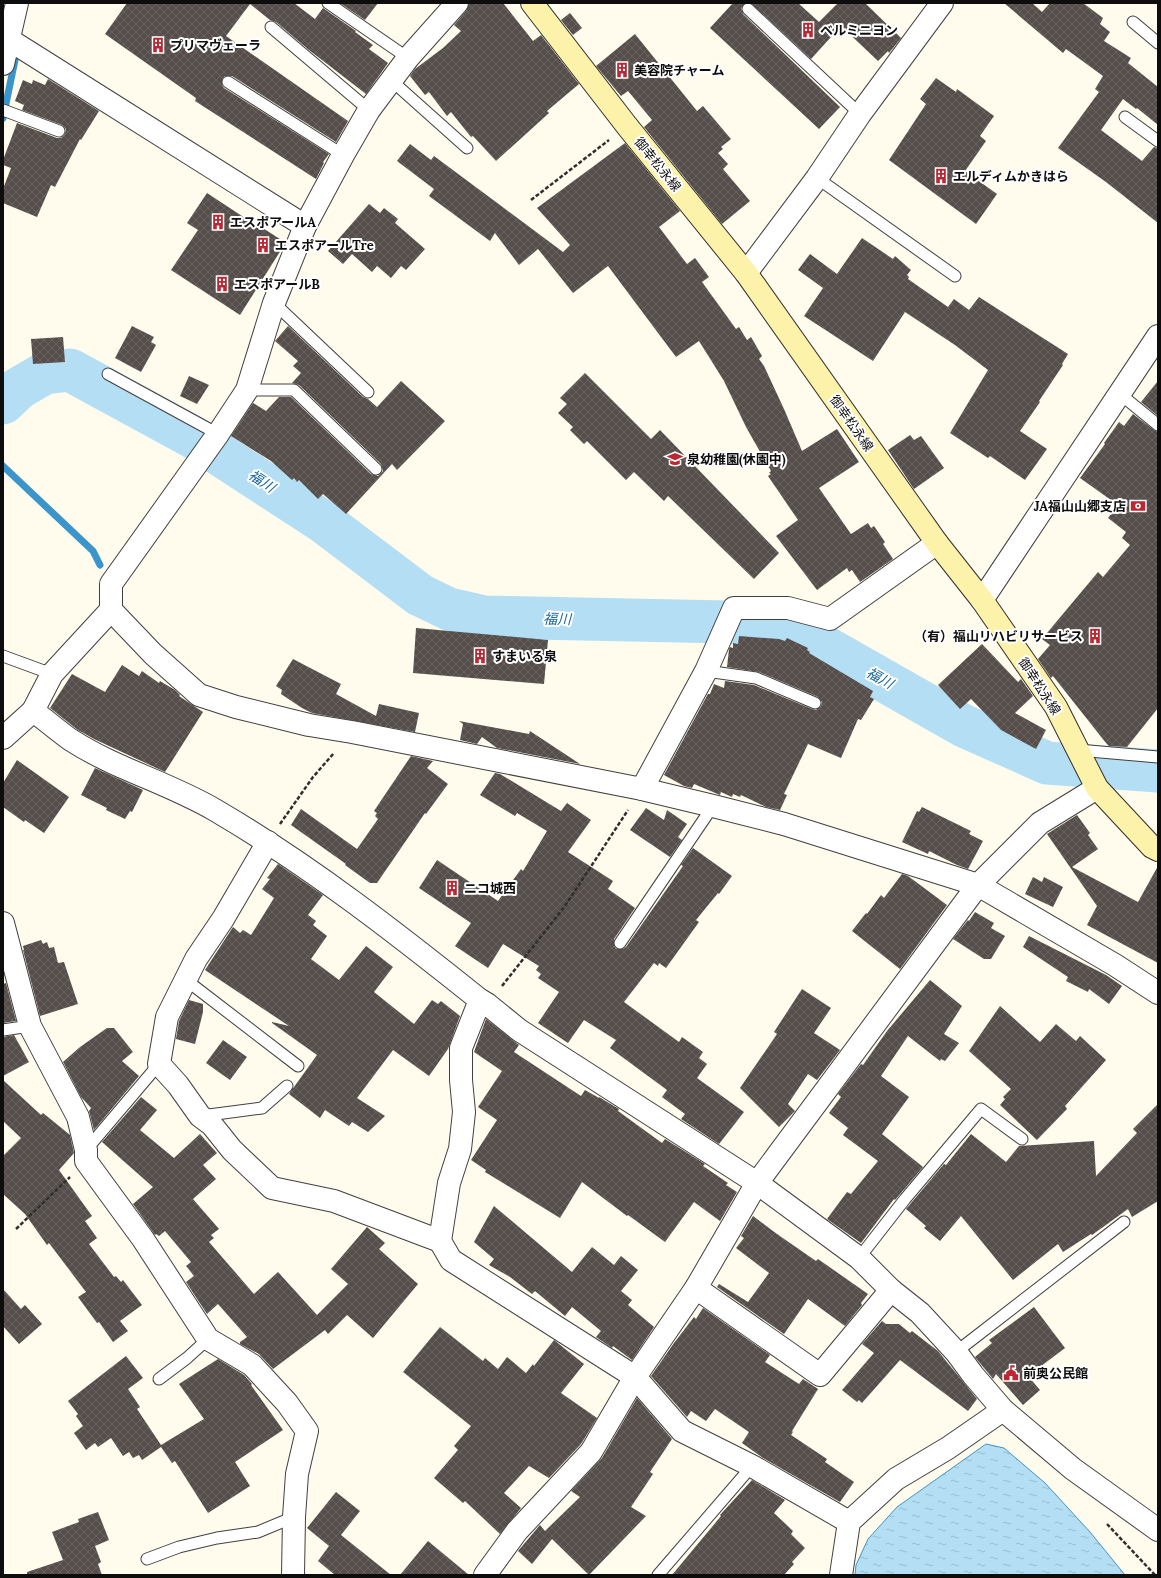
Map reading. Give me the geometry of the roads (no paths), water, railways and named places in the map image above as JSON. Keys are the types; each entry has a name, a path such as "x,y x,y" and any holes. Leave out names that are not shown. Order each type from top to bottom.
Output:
{"main road":[{"name":"御幸松永線","path":"532,3 627,126 746,273 937,543 982,600 1056,707 1093,781 1152,847 1158,850"}],"street":[{"path":"3,64 15,44 17,3"},
{"path":"3,738 33,711 52,674 111,610 111,584 247,390 274,303 305,226 343,155 369,110 408,58 457,3"},
{"path":"746,273 817,178 860,114 942,3"},
{"path":"15,44 305,226"},
{"path":"982,600 1158,336"},
{"path":"642,789 706,670 734,608 788,608 830,619 937,543"},
{"path":"111,610 153,654 199,695 236,707 309,725 352,732 642,789 784,824 885,858 978,885 1115,965 1158,993"},
{"path":"33,711 72,740 108,759 213,809 268,842 397,933 519,1030 757,1183 858,1258 891,1290 920,1313 956,1352 973,1375 1003,1410 1073,1469 1158,1530"},
{"path":"485,1575 517,1531 591,1452 635,1377 696,1288 757,1183 978,885 1040,823 1093,781"},
{"path":"268,842 223,919 196,959 167,1017 159,1064 178,1086 200,1116 212,1125 232,1150 272,1188 334,1201 440,1241"},
{"path":"3,923 30,1026 78,1117 86,1156 143,1238 208,1339 252,1365 286,1403 307,1430 297,1474 294,1517 293,1575"},
{"path":"484,1002 461,1048 461,1080 464,1112 460,1149 449,1183 440,1241 451,1260 635,1377 682,1431 752,1466 849,1522"},
{"path":"696,1288 820,1374 891,1290"},
{"path":"841,1575 849,1522 896,1479 948,1448 1003,1410"}],"lane":[{"path":"328,3 408,58"},
{"path":"748,9 860,114"},
{"path":"1133,22 1158,43"},
{"path":"271,27 369,110"},
{"path":"392,81 467,148"},
{"path":"228,82 343,155"},
{"path":"6,111 59,132"},
{"path":"1124,117 1158,141"},
{"path":"817,178 955,276"},
{"path":"274,303 368,392"},
{"path":"108,374 212,442"},
{"path":"247,390 294,390 376,469"},
{"path":"1120,394 1158,425"},
{"path":"3,656 52,674"},
{"path":"706,670 756,678 815,703"},
{"path":"1078,750 1158,757"},
{"path":"620,943 713,806"},
{"path":"186,980 298,1066"},
{"path":"3,1030 30,1026"},
{"path":"86,1156 159,1064"},
{"path":"200,1116 262,1108 287,1086"},
{"path":"858,1258 905,1199 981,1109 1022,1139"},
{"path":"956,1352 1124,1222"},
{"path":"159,1379 187,1358 208,1339"},
{"path":"658,1575 752,1466"},
{"path":"147,1560 179,1547 217,1538 258,1532 294,1517"}],"water":[{"path":"986,1444 1004,1448 1045,1483 1090,1532 1125,1575 855,1575 856,1565 868,1539 897,1507"}],"waterway":[{"path":"3,118 15,60"},
{"name":"福川","path":"3,403 19,388 45,373 70,370 193,437 325,523 420,595 449,609 484,617 773,623 802,634 964,726 1047,763 1158,771"},
{"path":"3,466 93,551 100,565"}],"place":[{"name":"ベルミニヨン","path":"808,30"},
{"name":"プリマヴェーラ","path":"158,45"},
{"name":"美容院チャーム","path":"622,70"},
{"name":"エルディムかきはら","path":"941,176"},
{"name":"エスポアールA","path":"218,222"},
{"name":"エスポアールTre","path":"263,245"},
{"name":"エスポアールB","path":"222,284"},
{"name":"泉幼稚園(休園中)","path":"675,459"},
{"name":"JA福山山郷支店","path":"1138,506"},
{"name":"（有）福山リハビリサービス","path":"1095,636"},
{"name":"すまいる泉","path":"480,656"},
{"name":"ニコ城西","path":"452,888"},
{"name":"前奥公民館","path":"1011,1373"}]}
